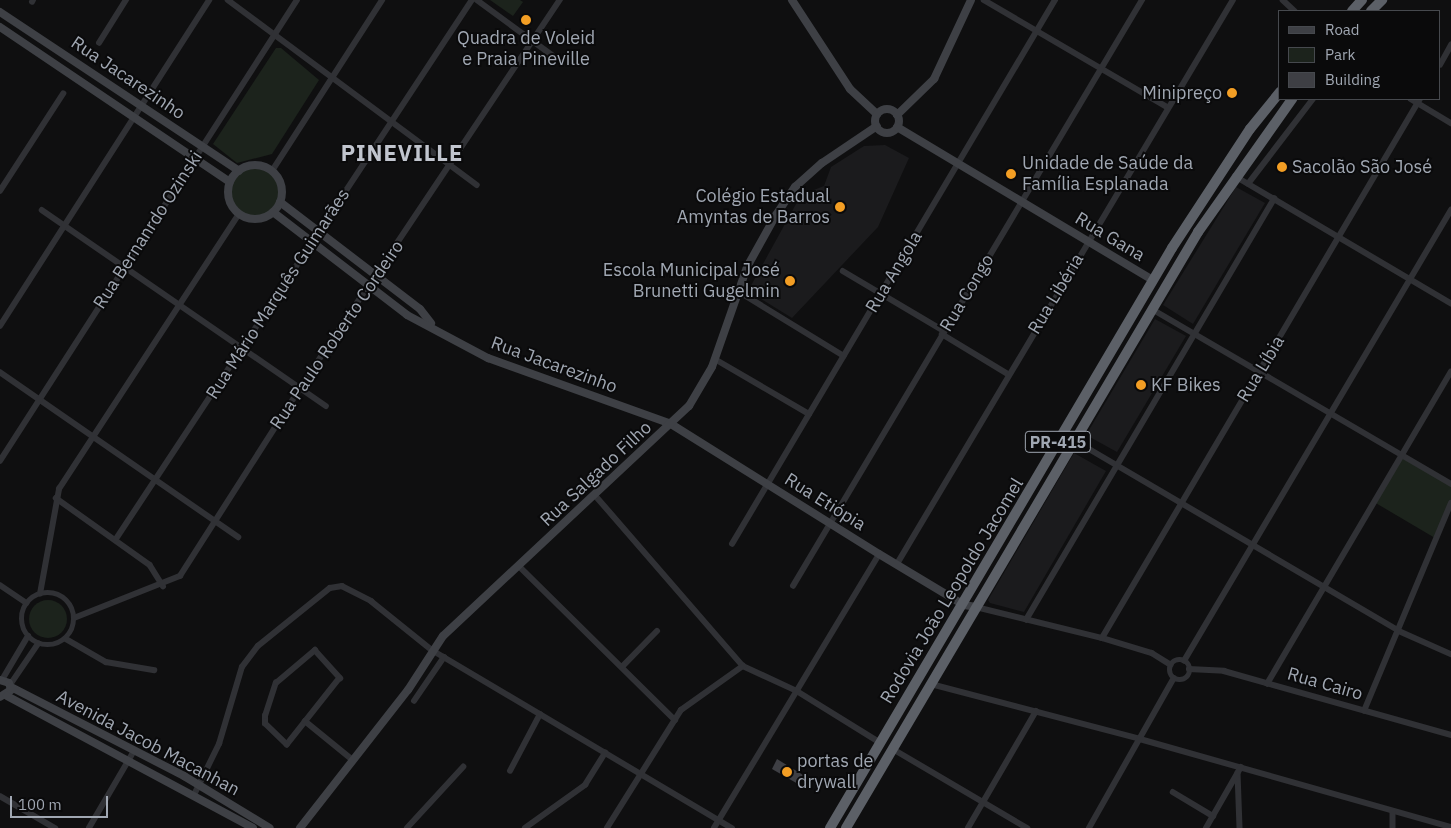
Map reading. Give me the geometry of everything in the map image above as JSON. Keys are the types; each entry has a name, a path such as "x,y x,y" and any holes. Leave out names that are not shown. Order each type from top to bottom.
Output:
{"highway":[{"path":"1353,10 1362,0"},
{"path":"1372,10 1382,0"},
{"name":"Rodovia João Leopoldo Jacomel","path":"830,828 964,604 1152,280 1231,157 1278,95"},
{"name":"Rodovia João Leopoldo Jacomel","path":"846,828 1152,309 1235,176 1291,100"},
{"path":"1152,280 1156,296 1152,309"}],"street":[{"path":"99,43 126,0"},
{"path":"0,326 137,116 209,0"},
{"path":"228,0 333,76 477,185"},
{"name":"Rua Bernanrdo Ozinski","path":"0,460 297,0"},
{"path":"272,171 382,0"},
{"name":"Rua Mário Marquês Guimarães","path":"116,538 155,482 472,0"},
{"path":"477,0 559,60"},
{"name":"Rua Paulo Roberto Cordeiro","path":"74,618 163,586 180,576 300,388 560,0"},
{"path":"792,0 850,89 877,114"},
{"path":"877,114 876,126 886,132 897,126 897,115 934,79 971,0"},
{"path":"984,0 1167,107"},
{"name":"Rua Angola","path":"732,544 1055,0"},
{"name":"Rua Congo","path":"792,586 1142,0"},
{"name":"Rua Libéria","path":"897,564 1087,241 1233,0"},
{"path":"1283,0 1294,10"},
{"name":"Rua Jacarezinho","path":"1,14 143,105 239,170"},
{"name":"Rua Jacarezinho","path":"0,27 137,116 230,182"},
{"path":"1441,63 1451,45"},
{"path":"0,191 62,94"},
{"path":"1248,184 1311,100"},
{"path":"1419,101 1451,123"},
{"name":"Rua Líbia","path":"1102,638 1419,101"},
{"path":"877,114 887,109 897,115"},
{"name":"Rua Salgado Filho","path":"300,828 408,690 432,650 671,424 703,388 738,291 758,243 796,187 876,126"},
{"name":"Rua Gana","path":"897,126 1152,280"},
{"path":"257,165 272,171 281,186 280,202 273,212 256,219 240,214 229,199 230,182 239,170 257,165"},
{"path":"1235,176 1451,303"},
{"path":"1026,620 1274,199"},
{"name":"Rua Jacarezinho","path":"280,202 420,309 432,325"},
{"path":"42,210 326,406"},
{"path":"964,604 1102,638 1152,653 1172,665 1184,661 1451,210"},
{"name":"Rua Jacarezinho","path":"273,212 408,315 432,325 488,358 671,424"},
{"path":"40,594 56,498 93,437 240,214"},
{"path":"843,271 1008,374"},
{"path":"738,291 844,356"},
{"path":"1152,309 1196,332 1403,453 1451,484"},
{"path":"715,359 809,414"},
{"path":"0,372 155,482 238,537"},
{"path":"1267,684 1451,372"},
{"name":"Rua Etiópia","path":"671,424 879,554 964,604"},
{"path":"1074,440 1398,631 1451,654"},
{"path":"595,495 743,666 797,691 882,742"},
{"path":"56,498 116,538 157,571 163,586"},
{"path":"1364,711 1451,503"},
{"path":"714,828 879,554"},
{"path":"520,567 675,720"},
{"path":"0,585 27,603"},
{"path":"194,795 201,786 242,667 258,646 330,588 342,586 371,601 432,650 732,828"},
{"path":"40,594 63,598 74,618 66,639 52,646 38,644 28,636 22,620 27,603 40,594"},
{"path":"622,667 657,631"},
{"path":"1,680 28,636"},
{"path":"66,639 106,662 154,670"},
{"path":"3,696 38,644"},
{"path":"315,650 340,678 305,721 286,744 265,724 265,716 276,682 315,650"},
{"path":"414,701 444,657"},
{"path":"1174,678 1186,678 1190,669 1184,661"},
{"path":"1089,828 1174,678 1172,665"},
{"path":"608,828 681,710 743,666"},
{"name":"Rua Cairo","path":"1190,669 1218,670 1451,734"},
{"name":"Avenida Jacob Macanhan","path":"1,680 201,786 270,828"},
{"path":"931,684 1140,738 1240,770 1451,827"},
{"name":"Avenida Jacob Macanhan","path":"3,696 130,760 253,828"},
{"path":"968,828 1036,711"},
{"path":"510,771 540,714"},
{"path":"305,721 352,760"},
{"path":"893,749 1027,828"},
{"path":"88,828 134,751"},
{"path":"525,828 585,785 605,752"},
{"path":"407,828 463,766"},
{"path":"1206,828 1240,770"},
{"path":"1240,770 1240,828"},
{"path":"1173,792 1213,816"},
{"path":"0,796 55,828"},
{"path":"1393,810 1393,828"}],"shaded area":[{"name":"Colégio Estadual Amyntas de Barros","path":"885,145 909,158 878,227 792,318 748,291 801,195 824,186 831,167 864,146"},
{"path":"1236,187 1265,203 1193,324 1163,305"},
{"path":"1155,319 1186,336 1117,452 1086,435"},
{"path":"1074,453 1106,471 1024,612 990,603 988,600"}],"green space":[{"path":"490,0 520,0 523,2 513,16"},
{"path":"276,48 281,48 319,80 272,154 237,163 213,144"},
{"path":"255,168 264,170 272,175 277,183 279,192 277,201 272,209 264,214 255,216 246,214 238,209 233,201 231,192 233,183 238,175 246,170"},
{"path":"1403,453 1451,484 1451,503 1435,538 1374,502"},
{"path":"48,600 61,606 67,619 61,632 48,638 35,632 29,619 35,606"}],"building":[{"name":"portas de drywall","path":"777,759 803,775 798,784 772,769"}],"place":[{"name":"Quadra de Voleid e Praia Pineville","path":"526,20"},
{"name":"Minipreço","path":"1232,93"},
{"name":"Sacolão São José","path":"1282,167"},
{"name":"Unidade de Saúde da Família Esplanada","path":"1011,174"},
{"name":"Colégio Estadual Amyntas de Barros","path":"840,207"},
{"name":"Escola Municipal José Brunetti Gugelmin","path":"790,281"},
{"name":"KF Bikes","path":"1141,385"},
{"name":"portas de drywall","path":"787,772"}],"district":[{"name":"PINEVILLE","path":"402,153"}]}
